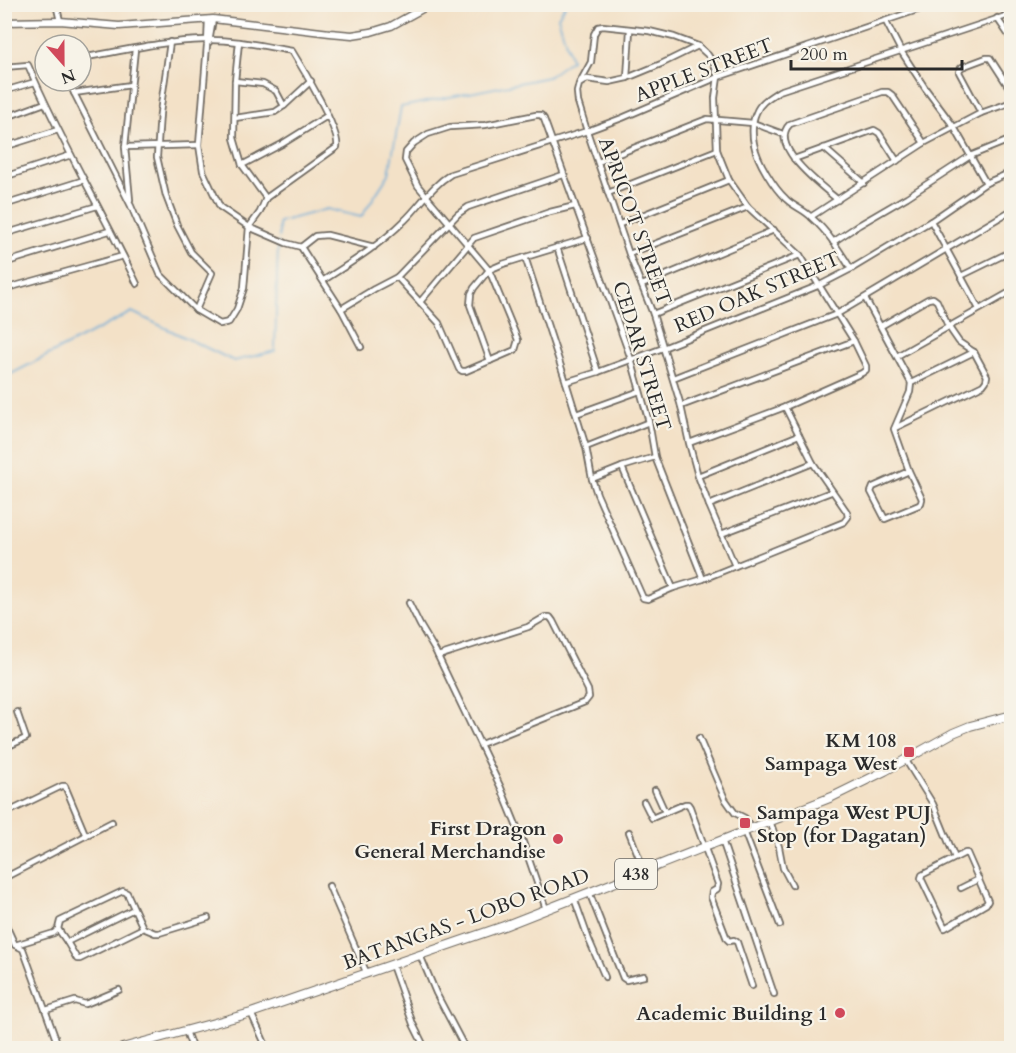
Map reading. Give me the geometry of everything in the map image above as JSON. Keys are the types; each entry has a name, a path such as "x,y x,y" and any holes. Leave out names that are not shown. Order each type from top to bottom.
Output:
{"main road":[{"name":"BATANGAS - LOBO ROAD","path":"122,1048 251,1013 475,937 832,797 885,771 953,732 1011,715"}],"street":[{"path":"56,4 60,21"},
{"path":"4,22 60,21 119,26 211,19 352,35 391,26 431,4"},
{"name":"APPLE STREET","path":"324,280 375,247 405,221 434,187 451,174 587,131 717,77 935,4"},
{"path":"996,4 1011,14"},
{"path":"851,269 812,216 786,200 777,190 759,160 753,143 753,123 756,112 764,101 779,91 1011,14"},
{"path":"997,18 1011,40"},
{"path":"211,19 198,146 202,171 220,207 257,231 301,247 324,280 361,347"},
{"path":"886,22 901,51 954,127 986,183"},
{"path":"579,84 591,62 594,34 598,27 674,37 698,46 708,55 714,64 717,77 715,98 717,150 729,180 748,207 800,255 854,341 866,366 866,370 862,373 785,407 688,443"},
{"path":"627,78 630,30"},
{"path":"170,42 157,157 166,196 177,225 191,252 212,273 195,310"},
{"path":"74,93 131,206 160,273 195,310 220,324 229,322 237,309 244,288 249,227 260,212 266,198 337,147 339,141 311,81 292,51 239,42 170,42 93,56"},
{"path":"239,42 235,81 234,138 242,165 266,198"},
{"path":"579,84 587,80 609,82 627,78 698,46"},
{"path":"131,206 124,147 135,49"},
{"path":"981,113 959,71 962,67 990,58 1011,92"},
{"path":"4,67 28,65 33,77"},
{"path":"235,81 263,84 276,91 284,106"},
{"path":"235,118 275,111 284,106 311,81"},
{"path":"4,91 33,83"},
{"name":"APRICOT STREET","path":"579,84 578,102 629,254 653,314 681,406 688,443 698,476 735,566"},
{"path":"93,90 131,85"},
{"path":"838,200 811,178 794,159 783,134 790,124 885,92 892,95 924,143"},
{"path":"40,93 136,284"},
{"path":"812,216 924,143 981,113 1011,102"},
{"path":"4,118 45,103"},
{"name":"CEDAR STREET","path":"427,197 418,186 405,160 406,152 414,143 428,134 450,127 485,125 536,115 541,115 544,119 631,359 650,422 655,457 703,579"},
{"path":"242,165 327,116"},
{"path":"598,162 707,119 753,123 783,134"},
{"path":"4,147 58,130"},
{"path":"794,159 874,130 879,133 897,161"},
{"path":"833,242 970,156 1011,139"},
{"path":"124,147 198,146"},
{"path":"824,148 864,183"},
{"path":"608,193 717,150"},
{"path":"4,177 71,155"},
{"name":"RED OAK STREET","path":"566,382 663,348 820,285 931,221 986,183 1011,172"},
{"path":"341,309 397,277 448,223 468,207 563,176"},
{"path":"4,205 84,180"},
{"path":"620,224 729,180"},
{"path":"397,277 439,323 459,369 462,371 515,350 518,340 489,270 427,197"},
{"path":"4,234 97,206"},
{"path":"420,302 474,238 550,212 575,206"},
{"path":"629,254 748,207"},
{"path":"673,378 837,314 1011,210"},
{"path":"931,221 979,309"},
{"path":"642,285 774,230"},
{"path":"4,263 110,231"},
{"path":"301,247 315,236 327,236 375,247"},
{"path":"490,361 470,305 471,294 489,270 588,238"},
{"path":"557,247 598,372"},
{"path":"961,276 1011,250"},
{"path":"653,314 800,255"},
{"path":"4,289 123,256"},
{"path":"525,257 586,447 592,479 643,598 648,599 703,579 844,522 848,517 847,512 813,463 785,407"},
{"path":"897,356 1011,291"},
{"path":"865,298 911,383 910,393 894,429 922,499 919,505 885,519 871,492 872,489 909,471"},
{"path":"881,326 933,298 937,301 948,326 959,342 974,352 987,376 983,385 894,429"},
{"path":"681,406 854,341"},
{"path":"911,383 974,352"},
{"path":"576,414 640,391"},
{"path":"586,447 650,422"},
{"path":"698,476 799,435"},
{"path":"592,479 622,466 655,457"},
{"path":"709,505 813,463"},
{"path":"622,466 673,588"},
{"path":"721,534 831,492"},
{"path":"409,603 438,656 501,788 546,909"},
{"path":"438,656 528,627 545,617 550,617 588,690 589,697 585,702 481,744"},
{"path":"4,748 26,738 17,712"},
{"path":"699,738 725,799 735,813 745,818 780,925"},
{"path":"905,759 933,804 955,858"},
{"path":"4,814 65,786 86,836"},
{"path":"655,790 665,812"},
{"path":"644,802 652,818 685,804 690,807 718,884 717,890 712,892 711,897 727,939 737,942 752,986"},
{"path":"770,821 783,868 792,885"},
{"path":"4,878 112,822"},
{"path":"629,832 644,870"},
{"path":"722,840 774,994"},
{"path":"967,853 988,901 945,928 921,878 922,875 955,858 967,853"},
{"path":"961,888 979,879"},
{"path":"329,886 367,974"},
{"path":"15,945 54,933 60,921 123,891 127,894 143,928 155,933 208,918"},
{"path":"589,892 622,978 626,980 644,975"},
{"path":"574,898 604,977"},
{"path":"67,942 134,909"},
{"path":"4,921 15,945 23,949 59,1048"},
{"path":"58,929 75,957 80,959 143,928"},
{"path":"420,955 436,993 465,1048"},
{"path":"392,965 413,1024 425,1048"},
{"path":"46,1010 75,1001 85,1004 120,990"},
{"path":"251,1013 267,1048"},
{"path":"186,1031 192,1048"}],"waterway":[{"path":"279,237 279,222 327,209 361,217 389,174 401,107 548,77 571,60 558,17 566,4"},
{"path":"4,375 13,373 132,312 234,361 275,351 278,242"},
{"path":"4,380 11,375"}],"place":[{"name":"KM 108 Sampaga West","path":"909,752"},
{"name":"Sampaga West PUJ Stop (for Dagatan)","path":"745,823"},
{"name":"First Dragon General Merchandise","path":"558,839"},
{"name":"Academic Building 1","path":"840,1013"}]}
